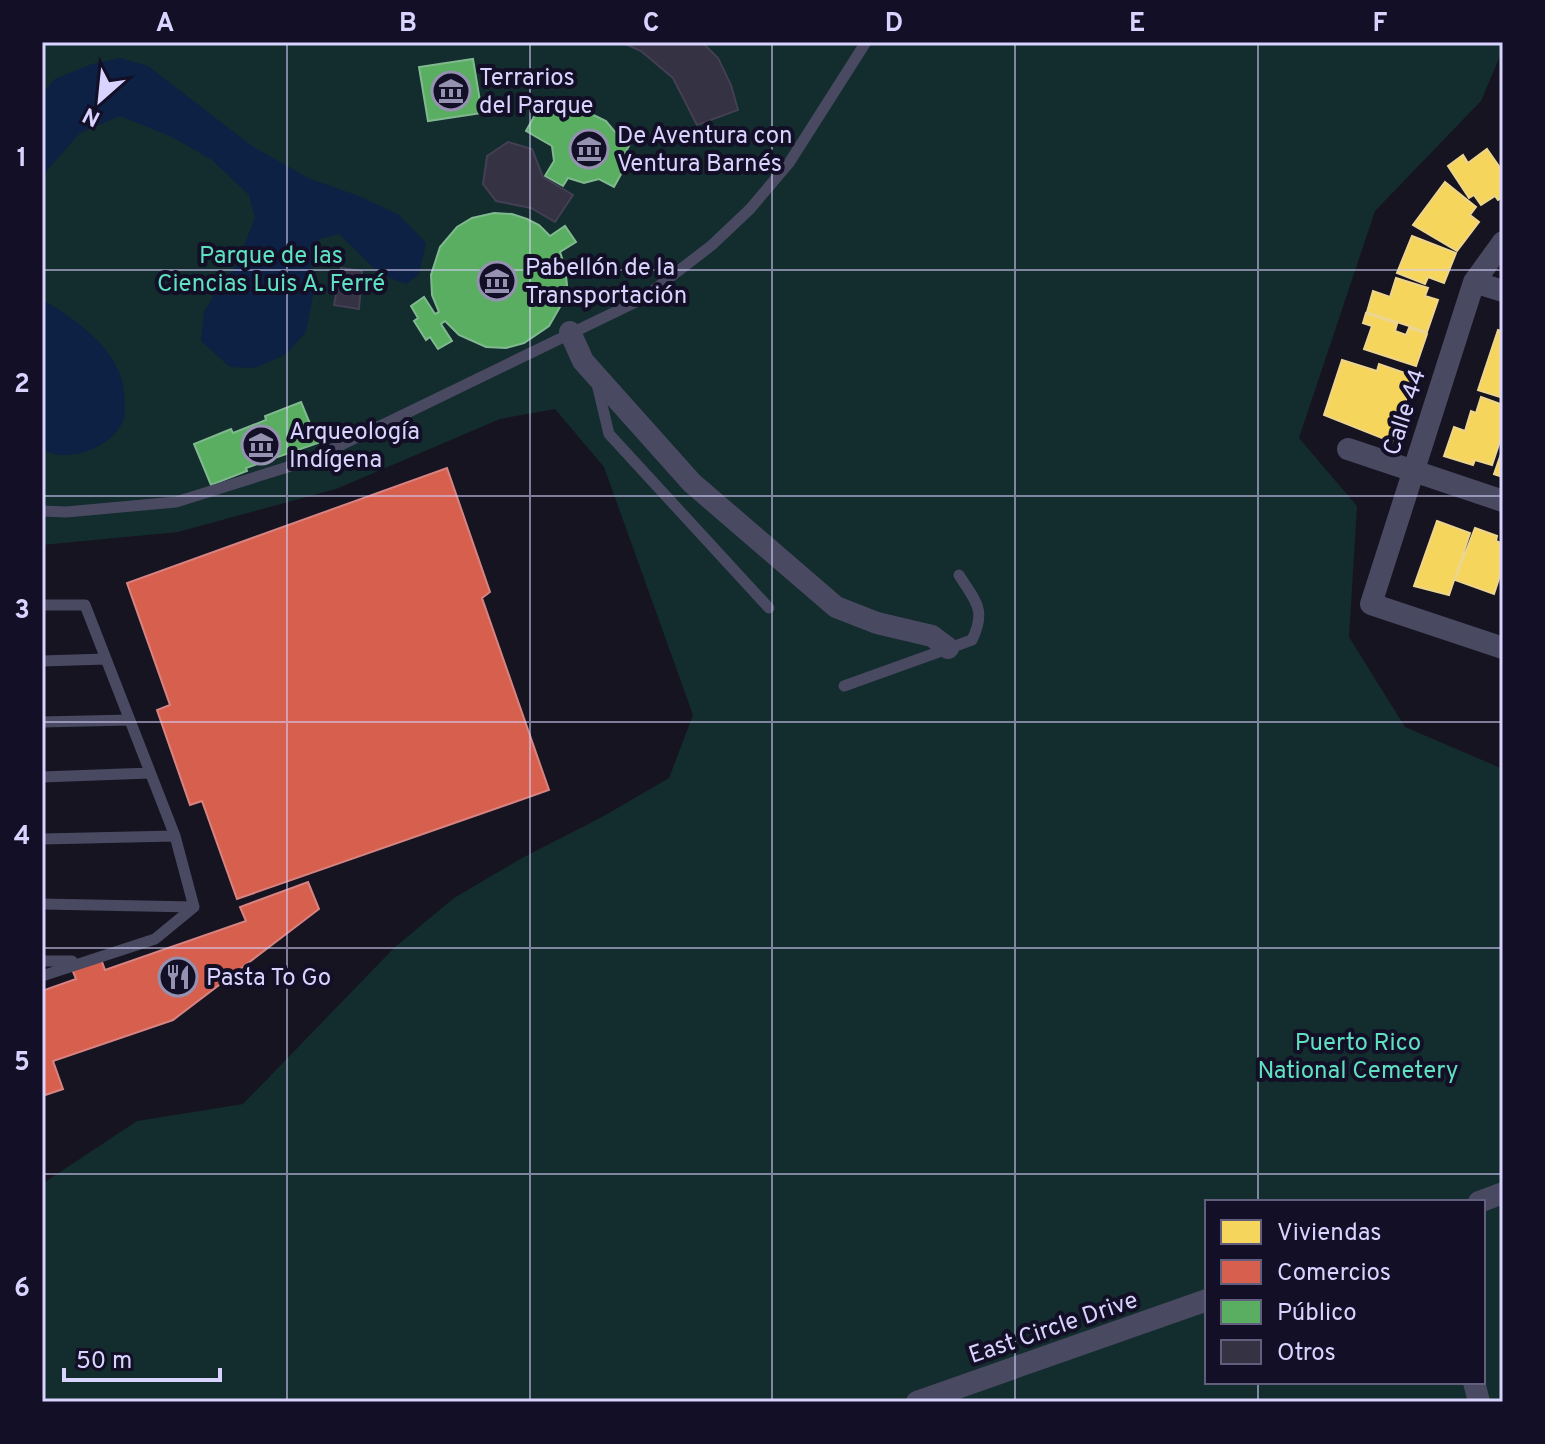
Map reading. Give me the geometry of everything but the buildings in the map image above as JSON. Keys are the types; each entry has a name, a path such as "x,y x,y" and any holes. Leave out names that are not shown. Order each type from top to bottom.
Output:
{"street":[{"name":"Calle 44","path":"1503,242 1474,282 1371,604 1503,648"},
{"path":"1474,282 1503,291"},
{"path":"570,332 583,361 692,483 836,607 877,623 932,636 948,648"},
{"path":"1348,449 1503,501"},
{"name":"East Circle Drive","path":"917,1402 1205,1301"}],"lane":[{"path":"42,511 66,512 176,502 310,460 642,299 712,245 750,209 789,163 866,42"},
{"path":"596,375 609,434 769,608"},
{"path":"844,686 972,640 979,625 980,609 959,575"},
{"path":"42,605 85,605 175,836 194,907"},
{"path":"42,661 106,659"},
{"path":"42,722 130,720"},
{"path":"42,777 150,773"},
{"path":"42,839 175,836"},
{"path":"42,904 194,907"},
{"path":"42,976 155,939 194,907"},
{"path":"42,961 81,962"}],"green space":[{"path":"42,42 1503,42 1503,49 1481,101 1375,211 1299,438 1357,506 1349,637 1405,727 1503,769 1503,1402 42,1402 42,1184 137,1121 243,1104 395,947 454,898 669,778 693,715 604,467 555,409 500,419 336,489 178,532 42,545"}],"water":[{"path":"120,58 148,66 252,146 310,179 359,196 399,215 426,243 419,274 406,284 380,274 339,234 319,239 310,264 313,295 306,332 286,354 255,368 230,367 201,341 204,312 236,266 255,218 249,195 212,160 172,137 120,116 80,133 48,169 42,182 42,94 55,79 92,64"},
{"path":"42,299 78,323 100,343 117,367 122,381 125,414 119,428 101,445 77,454 64,455 42,449"}],"place":[{"name":"Terrarios del Parque","path":"451,91"},
{"name":"De Aventura con Ventura Barnés","path":"589,149"},
{"name":"Pabellón de la Transportación","path":"497,281"},
{"name":"Arqueología Indígena","path":"261,445"},
{"name":"Pasta To Go","path":"178,977"}],"park label":[{"name":"Parque de las Ciencias Luis A. Ferré","path":"271,269"},
{"name":"Puerto Rico National Cemetery","path":"1358,1056"}]}
